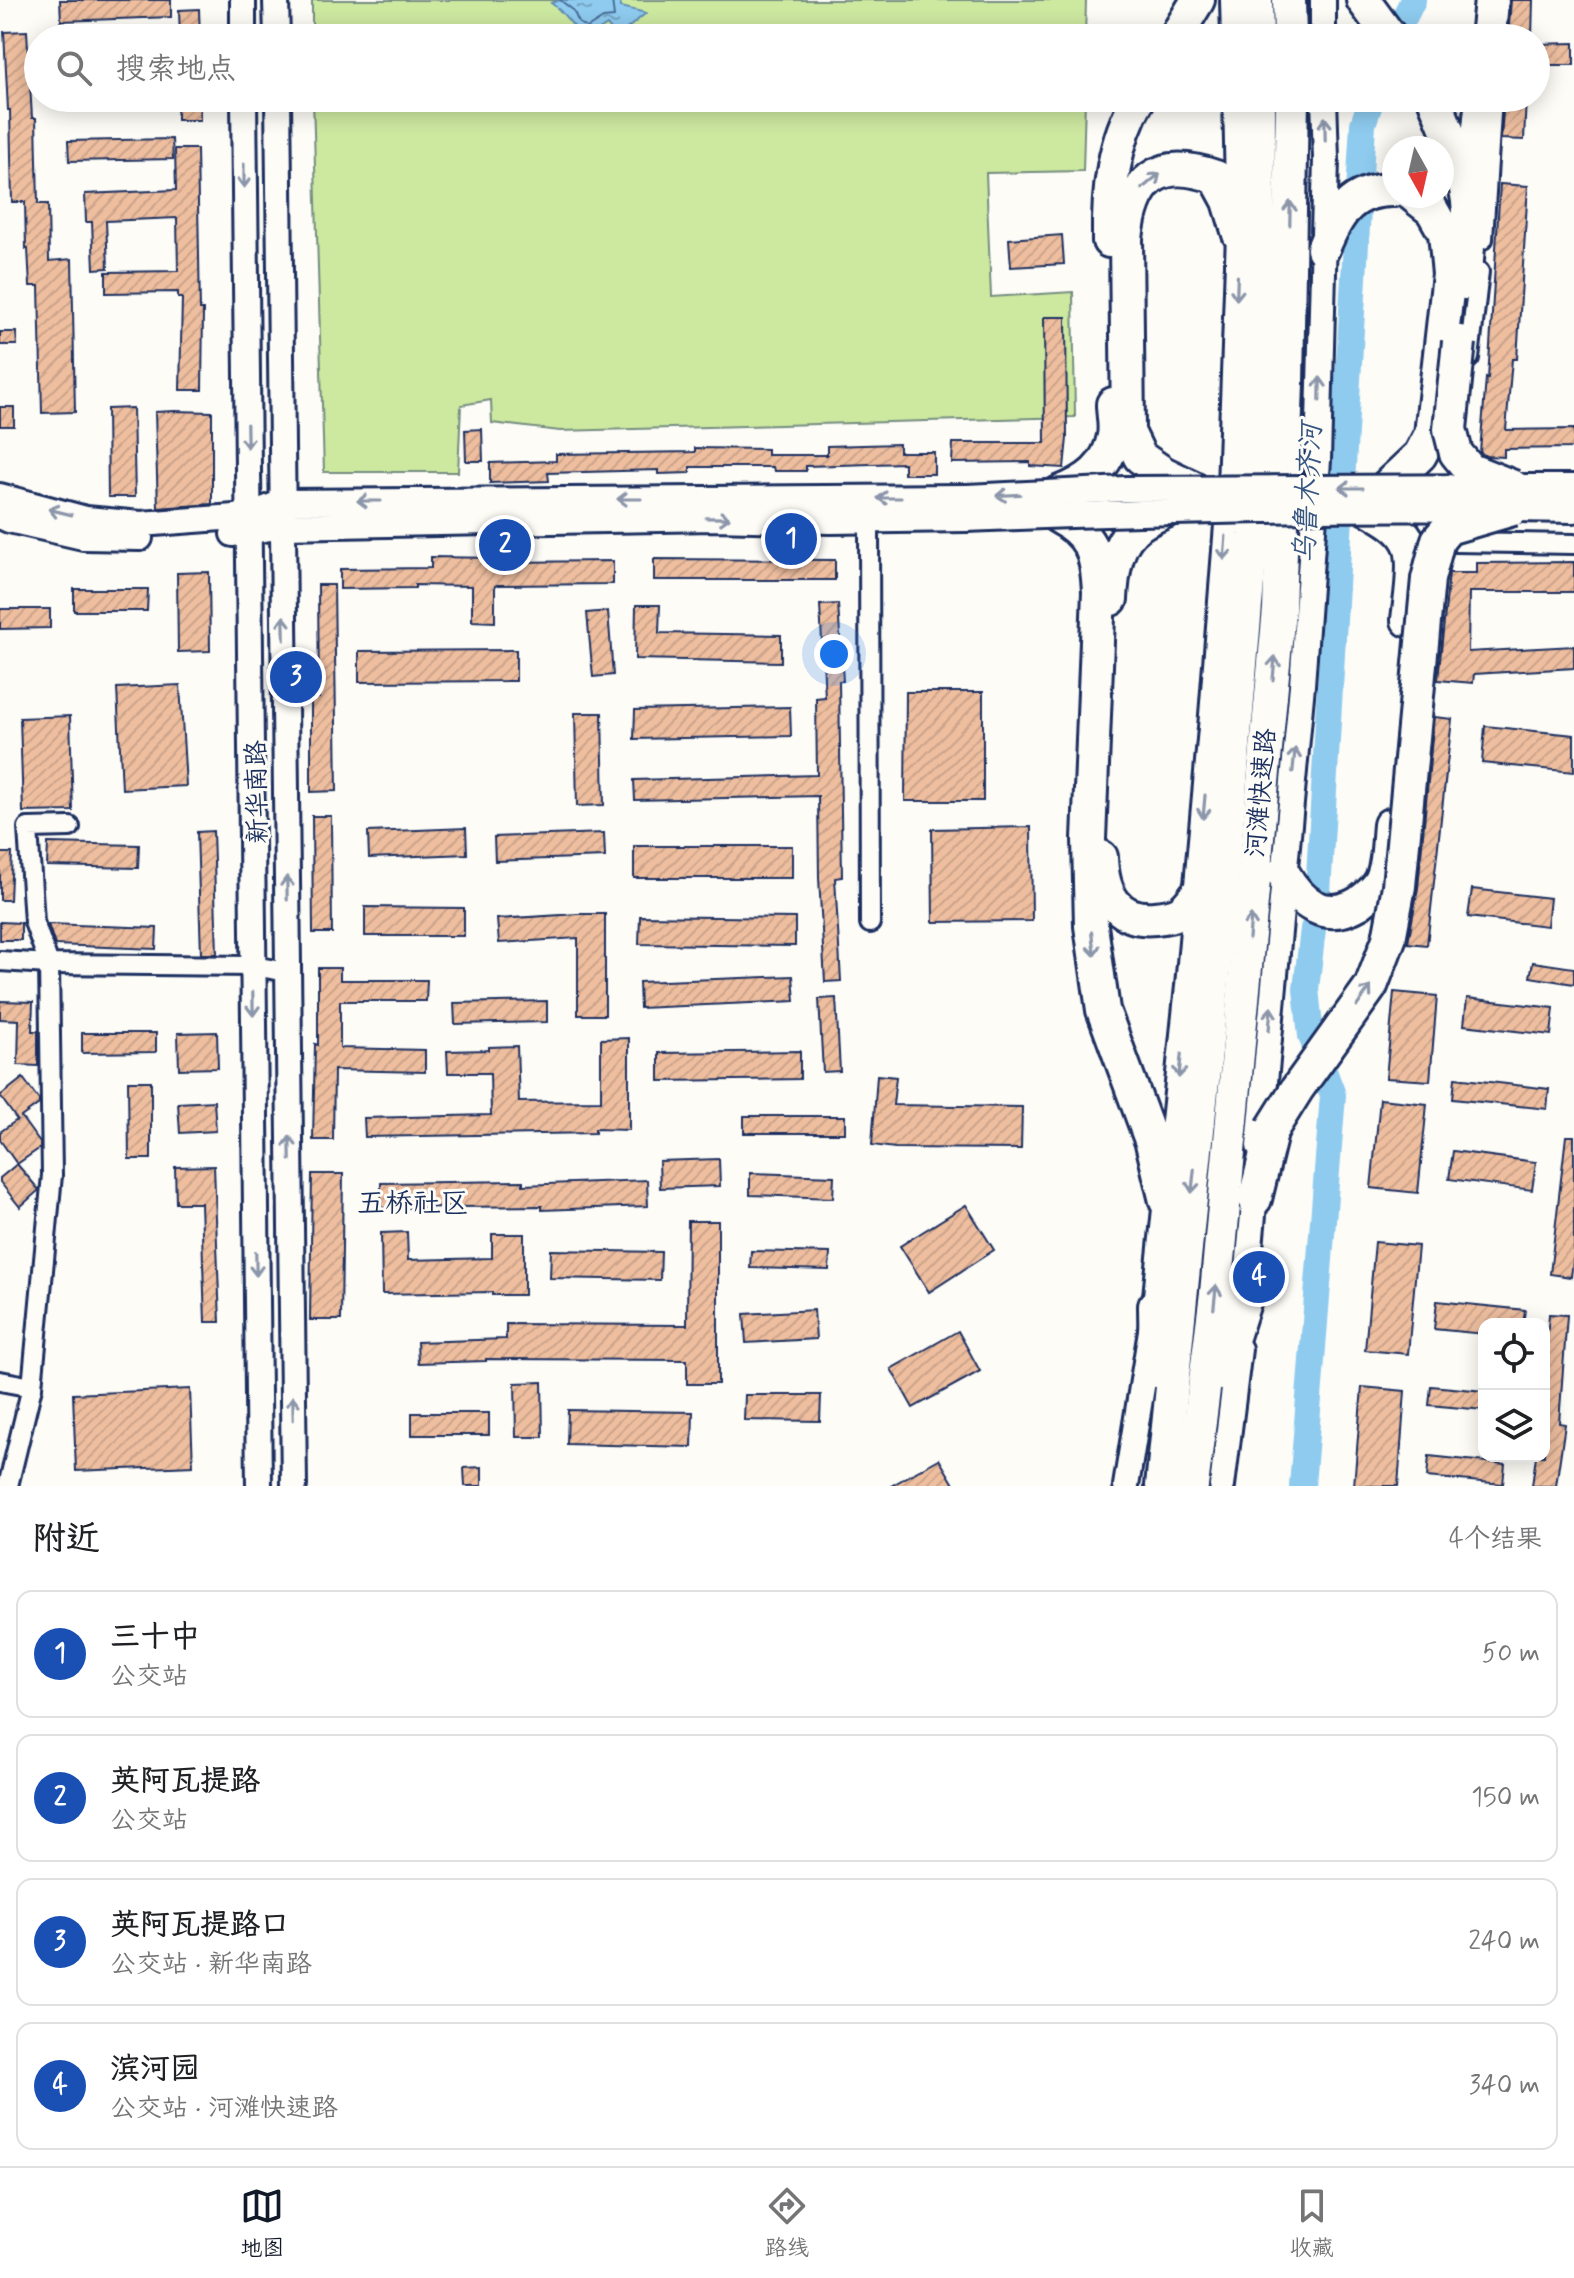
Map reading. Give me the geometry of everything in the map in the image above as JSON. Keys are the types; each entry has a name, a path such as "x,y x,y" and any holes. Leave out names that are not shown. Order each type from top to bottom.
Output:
{"highway":[{"path":"1183,24 1198,0"},
{"path":"1256,0 1257,24"},
{"path":"1289,0 1290,24"},
{"path":"1363,0 1381,24"},
{"path":"1132,112 1120,136 1113,164 1109,229 1118,253 1128,432 1140,457 1163,473 1194,488"},
{"name":"河滩快速路","path":"1160,1486 1219,922 1252,535 1258,387 1259,112"},
{"name":"河滩快速路","path":"1193,1486 1216,1293 1279,609 1292,112"},
{"path":"1283,873 1300,897 1324,911 1348,909 1373,892 1381,881 1387,859 1412,553 1408,539 1377,498 1420,455 1431,434 1469,229 1468,200 1461,169 1439,112"},
{"path":"1196,895 1185,910 1171,917 1146,919 1131,917 1120,909 1106,886 1095,839 1098,571 1087,539 1058,504 1102,466 1114,436 1118,253 1137,194 1156,175 1174,167 1197,170 1216,177 1229,201 1239,234"},
{"path":"1323,249 1332,227 1345,208 1368,192 1382,191"},
{"path":"1429,208 1445,233 1451,339 1450,429 1456,453 1470,470 1513,498"},
{"path":"1255,1199 1272,1129 1371,986 1389,939 1399,886 1428,579 1438,540 1448,528 1513,498"},
{"path":"1166,511 1130,532 1112,578 1091,926 1103,1010 1152,1143 1166,1201"},
{"path":"1193,1486 1225,1355 1246,1296"},
{"path":"1155,1306 1160,1486"}],"street":[{"path":"243,0 243,24"},
{"path":"276,0 277,24"},
{"path":"1233,0 1234,24"},
{"path":"1323,0 1323,24"},
{"path":"1484,24 1487,0"},
{"path":"1497,24 1499,0"},
{"name":"新华南路","path":"244,112 259,1486"},
{"name":"新华南路","path":"278,112 294,1486"},
{"path":"1126,1486 1155,1306 1166,1201 1196,895 1230,487 1239,234 1236,112"},
{"path":"1222,1486 1246,1296 1302,685 1318,460 1326,159 1324,112"},
{"path":"1468,200 1477,112"},
{"path":"1491,112 1484,234 1467,375 1454,542 1574,544"},
{"path":"1058,504 1125,489 1194,488 1377,498 1513,498 1574,487"},
{"path":"0,496 86,519 141,524 248,524"},
{"path":"0,516 83,537 174,538 283,514 967,508 1058,504 1166,511 1377,498"},
{"path":"1513,498 1574,510"},
{"path":"283,514 869,520 967,508"},
{"path":"869,520 870,923"},
{"path":"8,1486 32,1387 52,1175 49,964 34,922 28,828 70,827"},
{"path":"0,961 253,966 288,972"},
{"path":"0,1381 32,1387"}],"green space":[{"path":"312,0 1086,0 1085,24 312,24"},
{"path":"313,112 1085,112 1083,171 986,173 991,297 1073,292 1075,417 560,431 492,423 491,400 461,405 458,472 324,472"}],"water":[{"path":"560,0 620,0 621,7 646,13 633,24 572,24 551,3"}],"building":[{"path":"60,0 171,0 171,17 61,21"},
{"path":"1511,0 1533,0 1532,24 1509,24"},
{"path":"199,9 200,24 180,24 179,10"},
{"path":"24,31 24,112 32,112 32,118 36,118 38,204 48,204 49,261 72,259 75,412 42,413 39,286 30,286 25,202 12,202 4,32"},
{"path":"1574,43 1574,65 1550,65 1550,44"},
{"path":"177,112 200,112 200,120 177,120"},
{"path":"1503,112 1525,112 1524,140 1501,139"},
{"path":"172,139 173,159 69,161 68,141"},
{"path":"175,149 197,149 200,310 203,310 202,390 180,390 182,298 178,298 178,292 106,293 106,272 178,271 177,218 106,221 108,268 94,269 92,222 86,222 85,194 176,190"},
{"path":"1500,184 1528,186 1517,359 1512,359 1506,430 1574,429 1574,448 1504,449 1504,457 1486,456 1480,452 1488,379"},
{"path":"1062,235 1064,264 1011,267 1009,239"},
{"path":"1044,317 1066,317 1067,438 1064,468 1030,466 1030,462 952,463 953,443 1045,443"},
{"path":"0,332 16,332 17,345 0,345"},
{"path":"0,407 14,407 14,426 0,426"},
{"path":"133,408 135,497 108,497 107,409"},
{"path":"155,412 212,412 212,504 158,508"},
{"path":"482,429 483,461 466,461 465,430"},
{"path":"899,444 899,452 934,452 934,474 904,474 904,463 806,466 806,471 774,471 773,467 690,467 690,473 658,474 658,470 548,473 549,481 490,483 490,463 556,461 556,454 695,452 695,448 767,449 767,455 827,455 827,446"},
{"path":"431,557 498,558 498,562 613,561 613,584 497,585 495,622 472,621 472,586 340,589 340,569 431,568"},
{"path":"654,559 835,560 835,580 654,580"},
{"path":"1574,562 1574,592 1469,592 1468,652 1574,646 1574,668 1474,674 1473,683 1438,680 1449,573 1477,573 1477,563"},
{"path":"209,572 210,651 178,652 177,573"},
{"path":"318,585 334,585 337,791 311,792 311,698 319,698"},
{"path":"74,589 148,589 147,611 74,611"},
{"path":"838,604 843,681 839,681 842,877 835,878 841,981 825,982 818,796 635,800 634,780 817,775 816,698 825,697 820,605"},
{"path":"636,605 660,605 659,633 781,635 781,662 635,659"},
{"path":"0,609 50,609 50,628 0,629"},
{"path":"608,611 613,675 593,677 587,613"},
{"path":"516,650 516,681 359,682 359,651"},
{"path":"180,685 186,786 122,789 117,688"},
{"path":"906,692 983,692 983,801 905,801"},
{"path":"790,707 791,736 634,739 635,710"},
{"path":"575,713 602,713 604,805 577,806"},
{"path":"70,716 73,811 23,812 20,718"},
{"path":"1434,717 1452,719 1427,945 1408,943 1418,888"},
{"path":"1485,726 1574,735 1574,772 1482,763"},
{"path":"312,816 331,816 332,933 313,933"},
{"path":"1031,827 1032,921 933,922 932,829"},
{"path":"466,828 467,854 369,858 368,832"},
{"path":"213,831 217,954 201,954 197,832"},
{"path":"604,833 605,857 495,861 494,837"},
{"path":"48,843 139,845 138,868 47,866"},
{"path":"634,846 792,846 792,878 634,878"},
{"path":"0,853 12,853 10,900 0,900"},
{"path":"1472,889 1550,898 1547,926 1468,917"},
{"path":"365,907 464,908 464,936 365,936"},
{"path":"605,914 605,1015 578,1015 578,938 499,943 497,919"},
{"path":"640,916 795,918 795,946 639,944"},
{"path":"0,922 21,923 21,940 0,940"},
{"path":"48,924 157,928 156,949 55,945"},
{"path":"1533,962 1574,968 1574,984 1530,977"},
{"path":"318,968 340,968 340,980 427,980 426,1001 340,1001 340,1048 425,1050 425,1072 334,1070 333,1140 313,1140"},
{"path":"793,976 795,1001 640,1008 639,982"},
{"path":"1394,992 1437,996 1430,1081 1386,1078"},
{"path":"836,998 840,1071 823,1072 819,999"},
{"path":"1467,998 1554,1008 1551,1035 1464,1025"},
{"path":"0,1001 33,1002 32,1031 38,1031 38,1066 18,1065 19,1020 0,1019"},
{"path":"547,1001 547,1022 455,1024 454,1003"},
{"path":"217,1032 218,1068 179,1069 178,1033"},
{"path":"82,1033 156,1033 156,1052 82,1053"},
{"path":"629,1038 629,1130 365,1137 364,1118 491,1115 490,1073 448,1073 447,1051 517,1046 519,1102 601,1101 601,1039"},
{"path":"800,1051 800,1079 659,1081 659,1053"},
{"path":"877,1075 896,1077 893,1105 1022,1107 1021,1149 872,1145"},
{"path":"23,1078 39,1104 21,1117 40,1143 40,1148 17,1164 0,1140 0,1132 17,1120 0,1096"},
{"path":"1455,1078 1549,1089 1547,1109 1453,1099"},
{"path":"128,1081 151,1081 151,1159 129,1159"},
{"path":"1380,1099 1427,1104 1418,1193 1371,1188"},
{"path":"214,1101 216,1131 180,1133 178,1103"},
{"path":"744,1116 845,1116 845,1133 744,1133"},
{"path":"1566,1136 1574,1136 1574,1253 1571,1277 1550,1274"},
{"path":"1453,1151 1536,1162 1532,1190 1449,1179"},
{"path":"719,1159 720,1186 660,1188 659,1161"},
{"path":"17,1164 39,1190 20,1207 0,1182 0,1178"},
{"path":"214,1166 220,1322 205,1322 201,1203 176,1203 175,1167"},
{"path":"750,1173 834,1176 833,1198 750,1195"},
{"path":"312,1174 343,1174 341,1320 310,1320"},
{"path":"647,1180 648,1206 542,1210 542,1206 381,1208 381,1183 523,1181 523,1185"},
{"path":"966,1205 994,1250 929,1292 900,1246"},
{"path":"688,1221 718,1221 718,1384 687,1384 687,1360 486,1359 418,1363 417,1342 506,1339 506,1324 687,1325"},
{"path":"407,1232 408,1260 492,1258 492,1234 524,1234 524,1295 492,1295 492,1292 382,1294 381,1233"},
{"path":"1375,1242 1418,1246 1408,1354 1365,1350"},
{"path":"551,1250 661,1252 660,1280 550,1278"},
{"path":"751,1251 830,1253 829,1270 750,1268"},
{"path":"1437,1301 1525,1310 1524,1318 1478,1318 1478,1333 1434,1329"},
{"path":"814,1310 816,1339 746,1343 744,1314"},
{"path":"1549,1314 1567,1315 1559,1423 1565,1424 1556,1486 1532,1486 1535,1462 1550,1462"},
{"path":"958,1331 980,1371 913,1408 891,1369"},
{"path":"542,1382 543,1437 516,1437 515,1383"},
{"path":"1431,1386 1478,1390 1478,1409 1429,1405"},
{"path":"1362,1387 1405,1391 1398,1486 1354,1486"},
{"path":"190,1389 193,1466 76,1471 73,1394"},
{"path":"745,1395 821,1395 820,1421 744,1420"},
{"path":"568,1410 693,1412 692,1447 567,1444"},
{"path":"412,1413 489,1413 489,1435 412,1435"},
{"path":"1429,1456 1505,1464 1503,1484 1427,1477"},
{"path":"939,1459 955,1486 891,1486"},
{"path":"482,1467 482,1486 465,1486 464,1468"}],"waterway":[{"name":"乌鲁木齐河","path":"1401,24 1413,0"},
{"name":"乌鲁木齐河","path":"1318,893 1363,124 1367,112"},
{"name":"乌鲁木齐河","path":"1302,1486 1333,1095 1311,1036 1306,989 1313,929"}],"place":[{"name":"三十中","path":"791,539"},
{"name":"英阿瓦提路","path":"505,545"},
{"name":"英阿瓦提路口","path":"296,677"},
{"name":"滨河园","path":"1259,1277"}],"district":[{"name":"五桥社区","path":"413,1204"}]}
